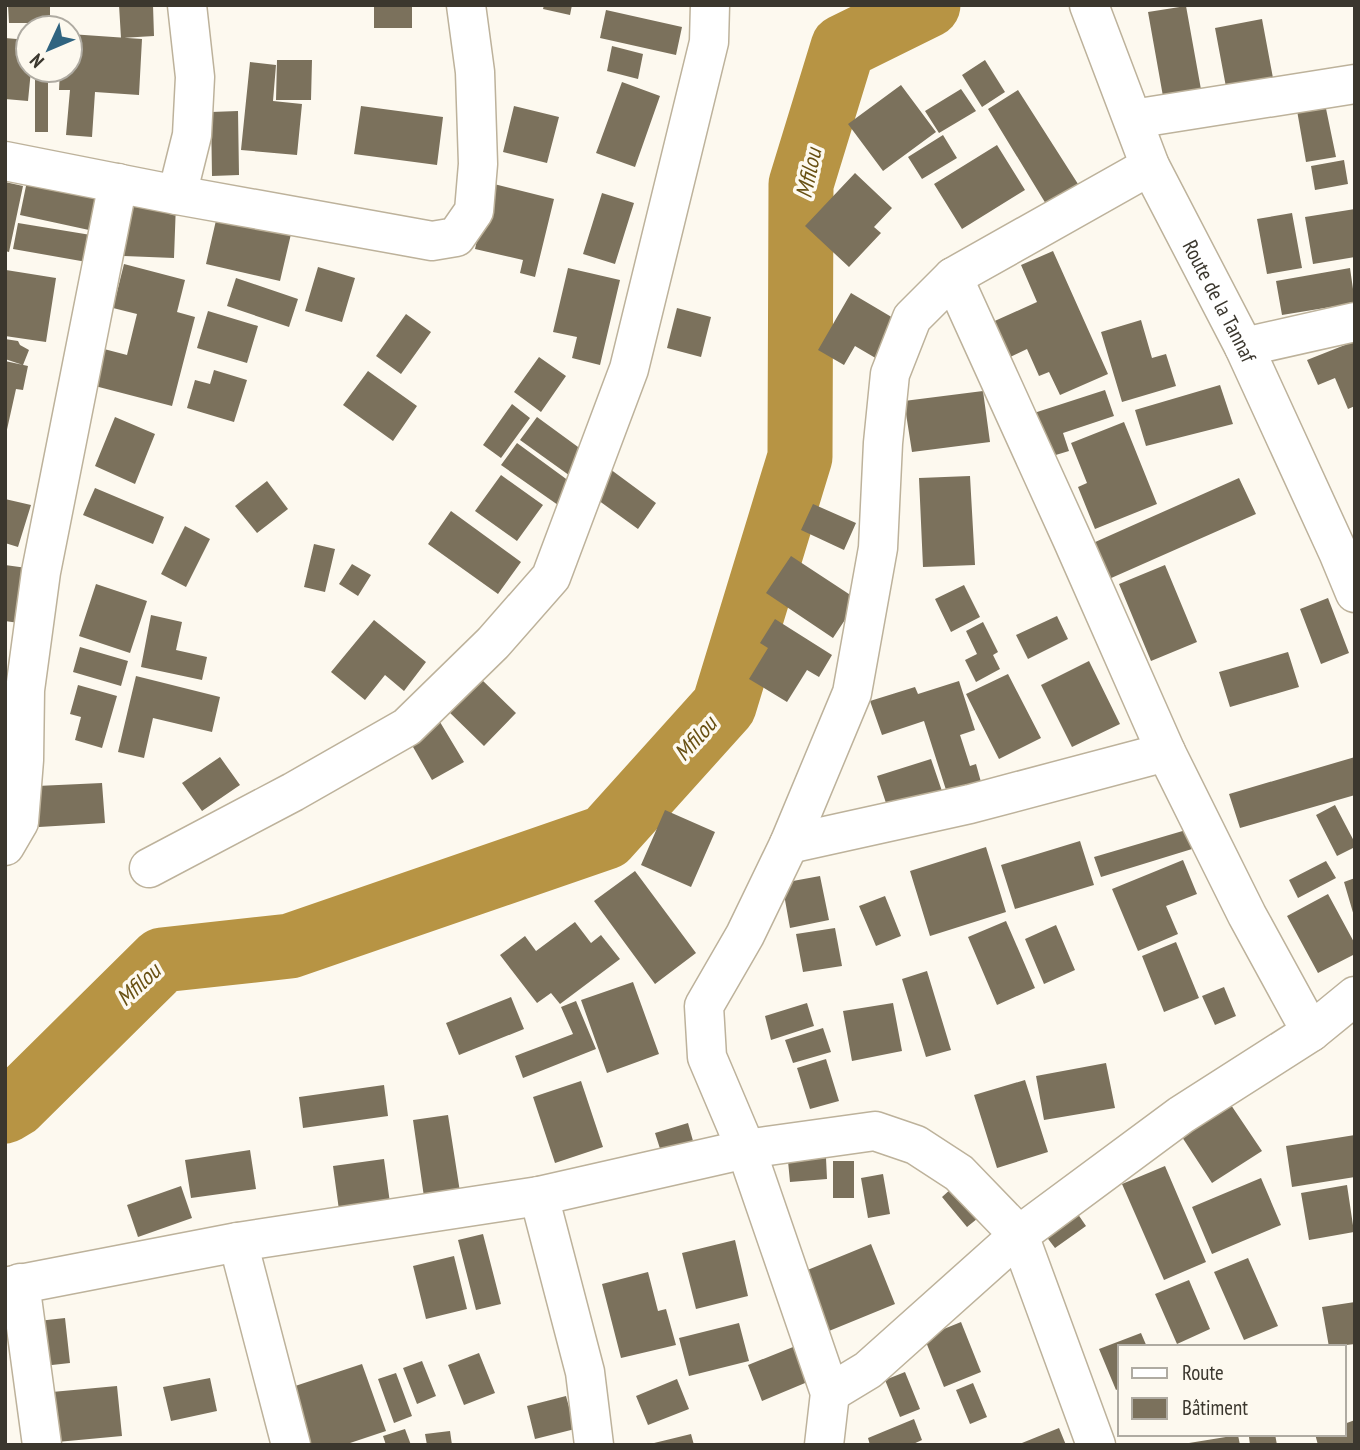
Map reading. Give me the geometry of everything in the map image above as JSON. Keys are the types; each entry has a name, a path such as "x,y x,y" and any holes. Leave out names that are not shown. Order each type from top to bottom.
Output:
{"street":[{"path":"177,195 192,135 195,89 187,5"},
{"path":"5,161 432,242 456,237 474,211 478,164 475,72 466,5"},
{"path":"149,868 407,727 494,643 551,577 629,369 709,42 710,5"},
{"name":"Route de la Tannaf","path":"1089,5 1150,166 1346,550 1355,593"},
{"path":"1133,119 1355,84"},
{"path":"824,1445 830,1393 746,1149 707,1057 704,1006 745,935 789,844 852,693 878,548 883,443 890,374 912,318 953,277 1150,166"},
{"path":"5,846 19,822 24,761 25,690 41,572 118,183"},
{"path":"953,277 1166,752 1247,915 1311,1032"},
{"path":"1244,347 1355,322"},
{"path":"789,844 970,804 1166,752"},
{"path":"830,1393 868,1370 1019,1235 1181,1115 1311,1032 1355,996"},
{"path":"42,1445 13,1285 238,1242 539,1196 746,1149 875,1130 916,1146 960,1173 1019,1235 1096,1445"},
{"path":"539,1196 585,1372 594,1445"},
{"path":"238,1242 291,1445"}],"building":[{"path":"8,5 50,5 50,14 14,14 14,23 9,23"},
{"path":"119,5 153,5 154,36 121,38"},
{"path":"374,5 412,5 412,28 374,28"},
{"path":"544,5 572,5 570,15 543,9"},
{"path":"1186,6 1202,95 1164,102 1148,12"},
{"path":"606,10 682,27 676,55 600,38"},
{"path":"1262,19 1273,78 1226,87 1215,28"},
{"path":"84,35 142,39 139,95 95,92 92,137 66,135 70,90 59,90 59,84 84,84"},
{"path":"5,38 14,39 14,84 30,84 28,101 5,99"},
{"path":"612,46 643,54 638,79 607,71"},
{"path":"277,60 312,60 311,100 276,100"},
{"path":"985,60 1005,92 982,107 962,75"},
{"path":"250,62 276,65 273,101 302,104 297,155 241,150"},
{"path":"622,82 660,96 635,167 596,153"},
{"path":"35,84 48,84 48,132 35,132"},
{"path":"901,85 936,132 883,171 848,124"},
{"path":"961,89 976,111 939,133 925,111"},
{"path":"1018,90 1078,184 1046,204 988,109"},
{"path":"1323,94 1336,157 1306,162 1295,99"},
{"path":"361,106 443,117 437,165 354,154"},
{"path":"514,106 559,117 547,163 503,152"},
{"path":"238,111 239,175 212,176 211,112"},
{"path":"943,135 957,158 922,179 908,157"},
{"path":"997,145 1025,190 962,229 934,184"},
{"path":"32,157 101,172 89,230 20,215"},
{"path":"1344,160 1348,184 1315,190 1311,166"},
{"path":"855,173 892,208 874,227 881,233 849,267 805,226"},
{"path":"5,182 23,186 9,252 5,251"},
{"path":"490,183 554,199 535,277 520,273 523,260 475,249"},
{"path":"602,193 634,203 615,264 583,254"},
{"path":"127,200 176,203 174,258 124,256"},
{"path":"1355,209 1355,257 1313,264 1305,217"},
{"path":"1292,213 1302,268 1267,274 1257,219"},
{"path":"217,216 291,234 280,281 206,264"},
{"path":"18,223 103,237 98,264 13,249"},
{"path":"1053,251 1108,374 1060,395 1049,372 1039,376 1027,349 1004,360 988,324 1037,302 1021,265"},
{"path":"124,264 185,280 177,312 195,317 172,406 95,386 104,349 127,355 137,314 113,308"},
{"path":"318,267 355,278 342,322 305,311"},
{"path":"568,268 620,280 600,365 572,358 577,337 553,332"},
{"path":"1350,268 1355,303 1282,315 1276,281"},
{"path":"6,270 56,278 46,342 5,336"},
{"path":"236,278 298,299 289,327 227,306"},
{"path":"851,293 905,325 884,363 855,346 844,365 818,350"},
{"path":"677,308 711,317 701,357 667,348"},
{"path":"208,311 258,326 247,363 197,348"},
{"path":"406,314 431,332 401,374 376,356"},
{"path":"1141,320 1152,358 1166,354 1176,386 1122,402 1101,332"},
{"path":"5,339 18,341 29,350 23,365 5,359"},
{"path":"1355,341 1355,406 1348,409 1335,378 1318,385 1307,360"},
{"path":"539,357 566,376 541,412 514,392"},
{"path":"5,361 28,366 23,390 16,389 6,434"},
{"path":"214,370 247,380 234,422 187,408 195,380 210,384"},
{"path":"368,371 417,406 393,441 343,405"},
{"path":"1220,385 1233,424 1146,446 1135,410"},
{"path":"1105,390 1114,416 1063,433 1069,451 1049,457 1034,413"},
{"path":"983,391 990,442 912,452 904,401"},
{"path":"512,404 530,418 501,458 483,445"},
{"path":"115,417 155,434 135,484 95,466"},
{"path":"537,417 589,455 573,478 520,440"},
{"path":"1124,422 1157,504 1095,529 1078,487 1087,483 1071,443"},
{"path":"517,443 573,484 558,505 501,465"},
{"path":"610,469 656,503 638,529 591,495"},
{"path":"501,475 543,505 517,541 475,511"},
{"path":"970,476 975,565 923,567 919,478"},
{"path":"1239,478 1256,514 1109,579 1093,543"},
{"path":"267,481 288,509 257,533 235,506"},
{"path":"95,488 164,517 153,544 83,515"},
{"path":"5,499 31,505 18,547 5,543"},
{"path":"813,504 856,523 844,550 801,530"},
{"path":"451,511 521,562 498,594 428,544"},
{"path":"185,526 210,539 186,587 161,574"},
{"path":"314,544 335,549 325,592 304,587"},
{"path":"791,556 858,600 833,638 766,593"},
{"path":"352,564 371,575 358,596 339,584"},
{"path":"5,565 27,568 19,623 5,621"},
{"path":"1165,565 1197,642 1151,661 1119,584"},
{"path":"96,584 147,601 130,653 79,636"},
{"path":"964,585 980,617 951,632 935,599"},
{"path":"1328,598 1349,653 1321,664 1300,609"},
{"path":"151,615 182,622 176,650 207,657 202,680 141,667"},
{"path":"1057,616 1068,639 1028,659 1016,635"},
{"path":"775,619 832,655 819,677 807,670 787,702 749,679 768,648 760,643"},
{"path":"374,620 426,662 404,691 385,675 365,700 331,672"},
{"path":"983,622 998,652 993,655 1000,669 976,682 965,660 977,654 966,631"},
{"path":"80,647 128,661 121,686 73,672"},
{"path":"1288,652 1299,687 1230,707 1219,672"},
{"path":"1089,661 1120,724 1072,747 1041,685"},
{"path":"1008,674 1041,738 999,759 966,694"},
{"path":"136,676 220,697 212,732 153,718 144,758 118,752"},
{"path":"478,676 516,713 484,746 446,709"},
{"path":"959,681 975,730 960,735 970,766 976,764 981,782 947,793 924,721 882,735 870,701 915,687 918,694"},
{"path":"78,685 117,696 102,748 75,740 81,717 70,714"},
{"path":"440,722 464,762 432,780 409,740"},
{"path":"220,757 240,785 202,811 182,783"},
{"path":"1355,757 1355,795 1240,828 1229,794"},
{"path":"931,759 943,794 889,812 877,776"},
{"path":"102,783 105,823 39,827 37,786"},
{"path":"1335,805 1355,843 1355,847 1337,856 1316,815"},
{"path":"665,810 715,832 691,887 641,865"},
{"path":"1186,830 1192,849 1101,877 1094,857"},
{"path":"1080,841 1094,885 1015,909 1001,865"},
{"path":"986,847 1006,912 930,936 910,871"},
{"path":"1183,860 1197,894 1166,906 1178,934 1138,951 1112,889"},
{"path":"1326,861 1336,878 1298,898 1289,880"},
{"path":"635,871 696,953 655,984 594,901"},
{"path":"820,876 829,920 790,928 782,883"},
{"path":"1355,878 1355,916 1354,916 1344,882"},
{"path":"1328,894 1355,944 1355,954 1318,973 1287,916"},
{"path":"885,896 901,936 876,946 859,906"},
{"path":"1006,921 1035,988 997,1005 968,937"},
{"path":"575,922 591,943 601,935 620,959 560,1004 551,993 537,1003 500,955 525,936 536,951"},
{"path":"1056,925 1075,970 1044,984 1025,939"},
{"path":"835,928 842,966 803,972 796,934"},
{"path":"1176,942 1199,998 1164,1012 1142,956"},
{"path":"927,971 951,1050 926,1057 902,979"},
{"path":"633,982 659,1054 607,1073 581,1000"},
{"path":"1224,987 1236,1016 1215,1025 1202,996"},
{"path":"511,997 524,1029 459,1055 446,1023"},
{"path":"576,1001 596,1049 523,1078 515,1056 573,1034 561,1007"},
{"path":"807,1003 814,1026 771,1040 765,1016"},
{"path":"893,1003 902,1051 852,1061 843,1011"},
{"path":"823,1028 831,1052 793,1063 785,1040"},
{"path":"826,1059 839,1101 810,1109 797,1068"},
{"path":"1106,1063 1115,1108 1044,1120 1036,1076"},
{"path":"1025,1080 1048,1152 997,1168 974,1095"},
{"path":"581,1081 603,1147 555,1163 533,1097"},
{"path":"384,1085 388,1116 303,1128 299,1097"},
{"path":"1231,1105 1262,1151 1212,1183 1182,1137"},
{"path":"448,1115 460,1192 424,1197 413,1120"},
{"path":"688,1123 695,1148 663,1158 655,1133"},
{"path":"1355,1135 1355,1177 1292,1187 1286,1146"},
{"path":"250,1150 256,1189 191,1198 185,1160"},
{"path":"826,1158 827,1179 790,1182 788,1161"},
{"path":"384,1159 390,1203 339,1210 333,1166"},
{"path":"833,1161 854,1161 854,1198 833,1198"},
{"path":"1165,1166 1206,1262 1164,1280 1122,1184"},
{"path":"883,1174 890,1214 868,1218 861,1178"},
{"path":"1261,1178 1281,1225 1212,1254 1192,1207"},
{"path":"961,1180 988,1210 967,1227 942,1197"},
{"path":"1347,1185 1354,1232 1309,1240 1301,1193"},
{"path":"181,1186 192,1218 138,1237 127,1205"},
{"path":"1071,1204 1086,1226 1055,1248 1039,1227"},
{"path":"483,1234 501,1304 476,1310 458,1240"},
{"path":"735,1240 748,1296 696,1309 682,1253"},
{"path":"871,1244 895,1304 829,1331 805,1271"},
{"path":"454,1256 467,1309 426,1319 413,1266"},
{"path":"1248,1258 1278,1326 1244,1340 1214,1272"},
{"path":"648,1272 658,1311 666,1309 676,1345 621,1358 602,1284"},
{"path":"1189,1280 1210,1329 1177,1344 1155,1294"},
{"path":"1355,1302 1355,1344 1329,1345 1322,1307"},
{"path":"65,1318 70,1363 43,1366 38,1321"},
{"path":"961,1322 981,1372 944,1387 924,1337"},
{"path":"739,1323 749,1361 689,1376 679,1338"},
{"path":"1141,1333 1146,1345 1118,1345 1116,1390 1099,1349"},
{"path":"803,1343 817,1378 762,1401 748,1365"},
{"path":"479,1353 495,1393 464,1405 448,1365"},
{"path":"422,1361 436,1396 417,1404 403,1368"},
{"path":"362,1364 386,1431 344,1445 309,1445 289,1388"},
{"path":"905,1372 920,1409 900,1417 885,1380"},
{"path":"396,1373 412,1416 394,1423 378,1379"},
{"path":"210,1378 217,1411 171,1421 163,1387"},
{"path":"677,1379 689,1409 648,1425 636,1396"},
{"path":"973,1383 987,1417 970,1424 956,1390"},
{"path":"117,1386 122,1436 57,1442 52,1392"},
{"path":"566,1396 575,1429 535,1439 527,1406"},
{"path":"914,1419 922,1440 911,1445 870,1445 868,1438"},
{"path":"1355,1420 1355,1445 1318,1445 1316,1436 1346,1436 1346,1423"},
{"path":"1059,1428 1066,1445 1017,1445"},
{"path":"405,1429 411,1445 386,1445 383,1436"},
{"path":"450,1431 452,1445 427,1445 425,1434"},
{"path":"691,1434 694,1445 650,1445 650,1444"},
{"path":"1238,1436 1240,1445 1189,1445"},
{"path":"1275,1436 1277,1445 1250,1445 1249,1437"}],"waterway":[{"name":"Mfilou","path":"5,1111 15,1105 162,960 290,946 606,837 724,706 800,457 801,184 843,47 928,5"}]}
